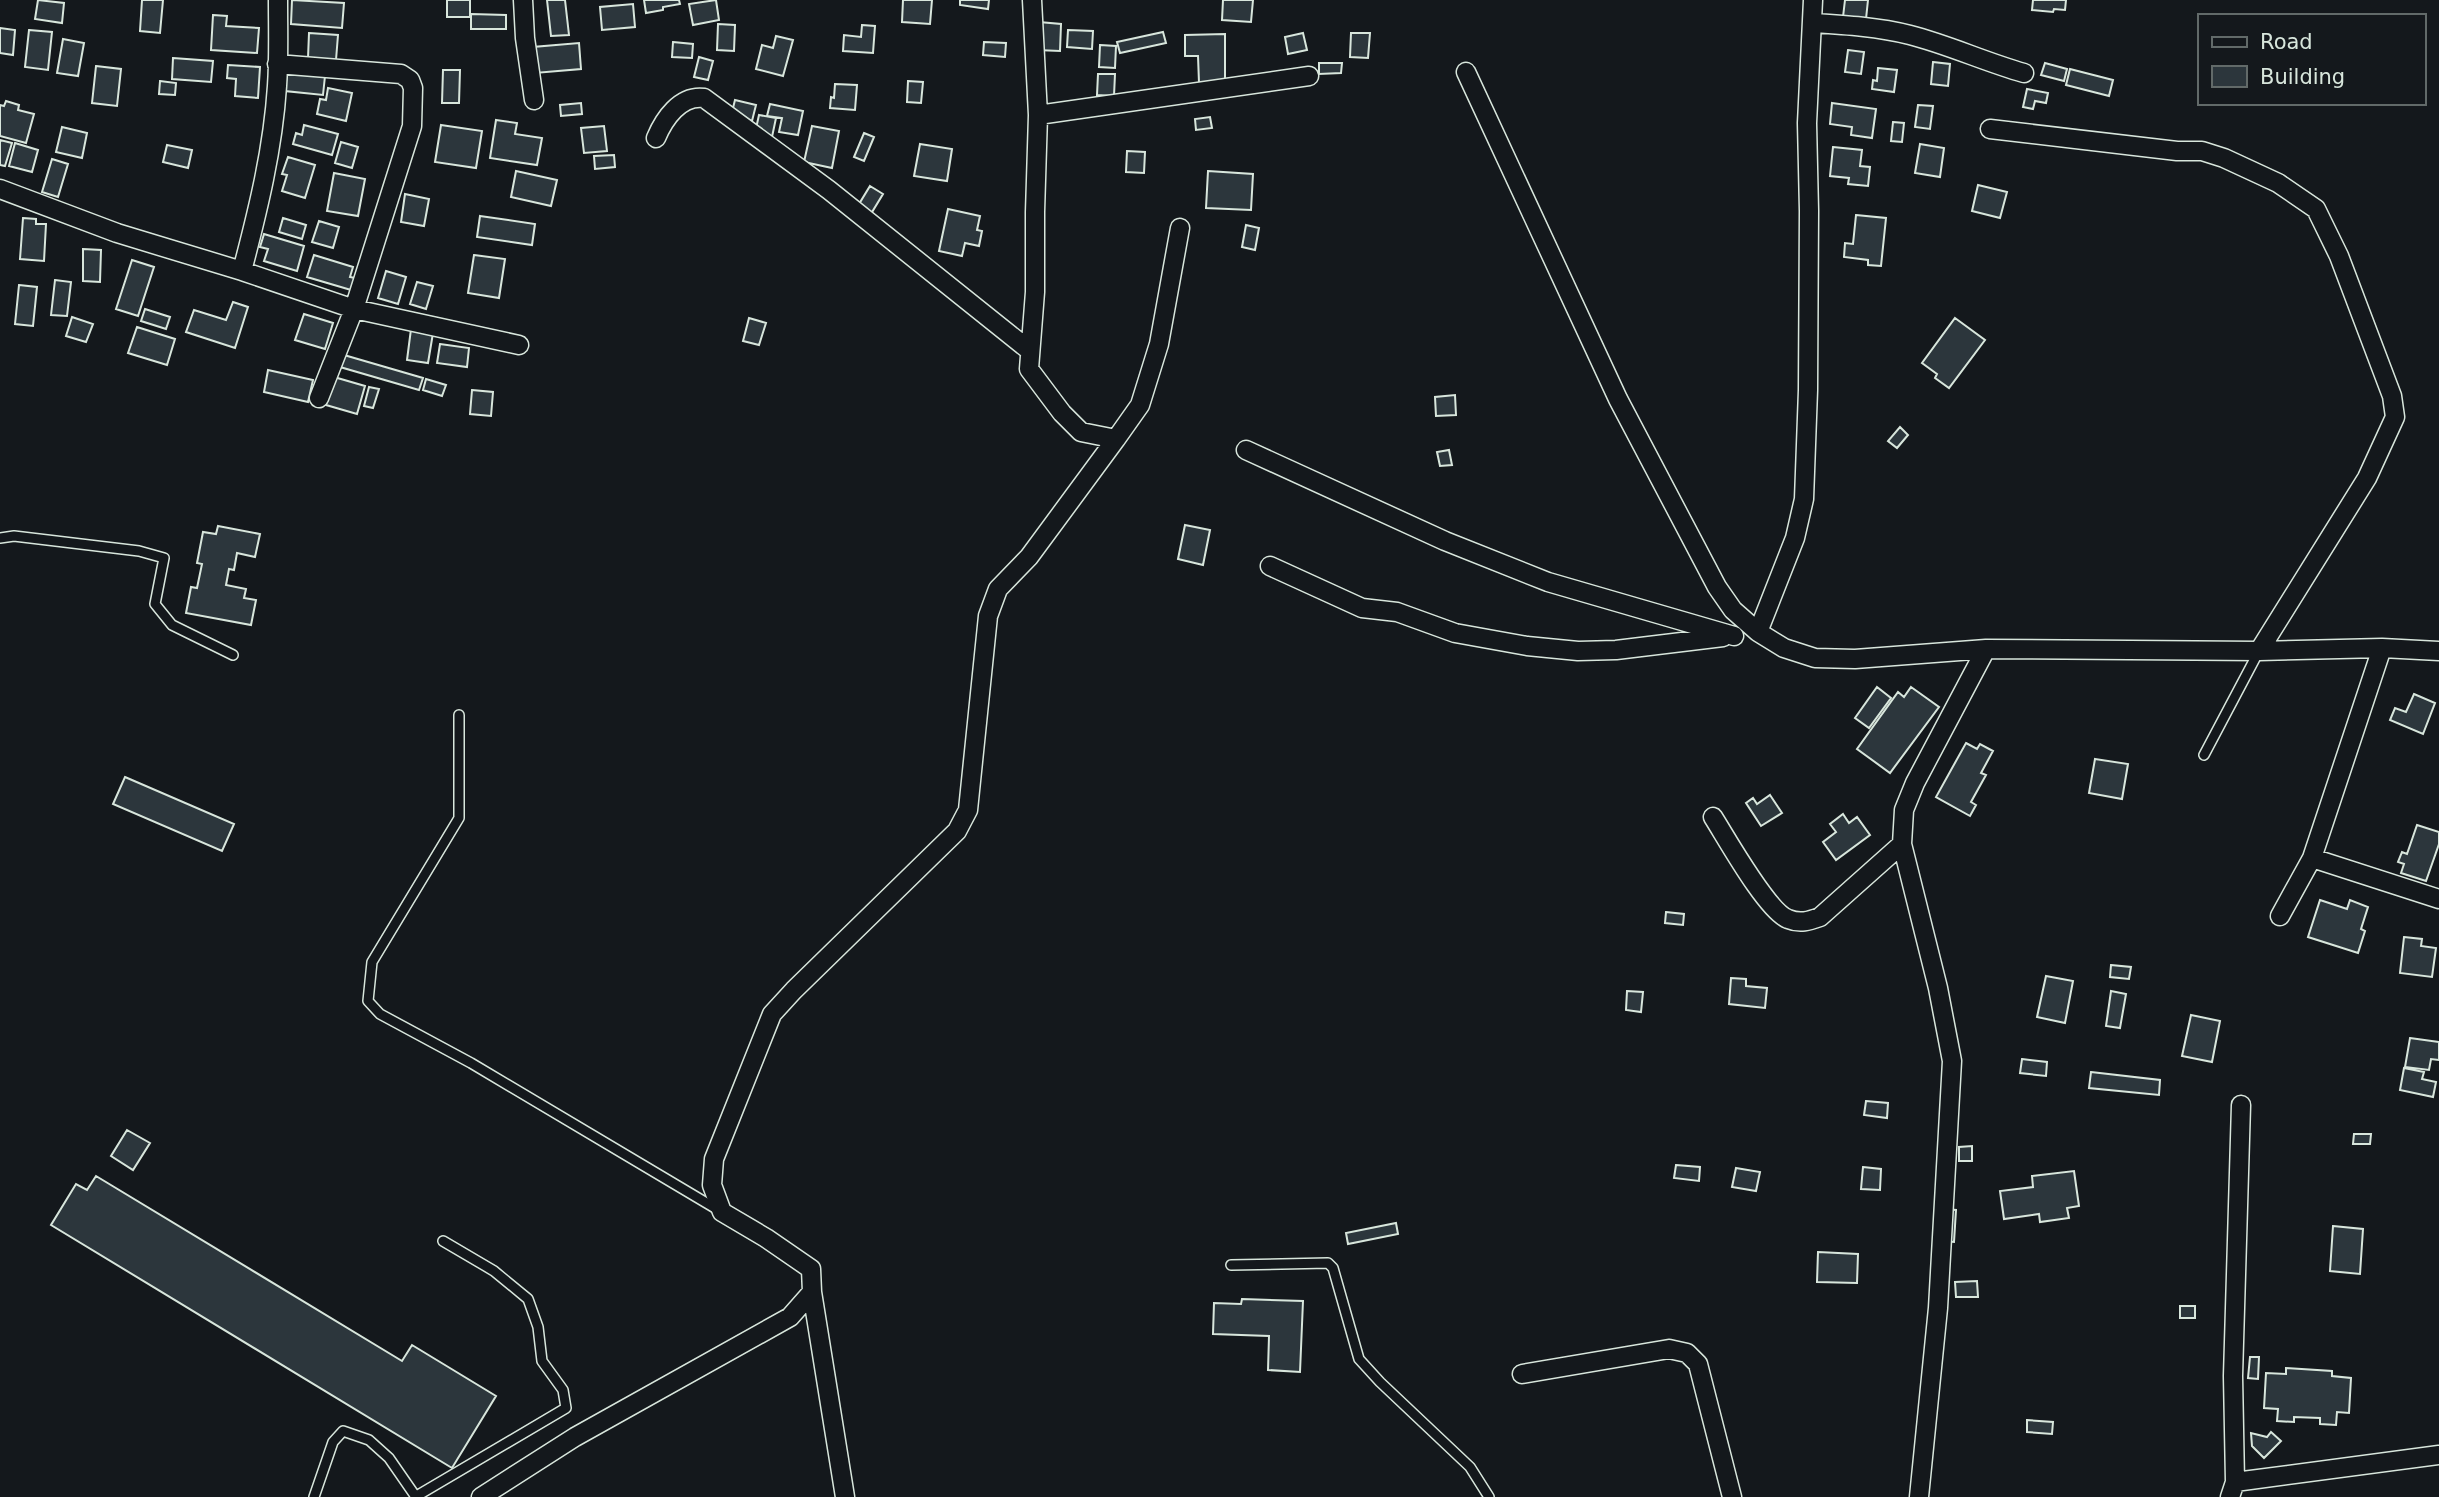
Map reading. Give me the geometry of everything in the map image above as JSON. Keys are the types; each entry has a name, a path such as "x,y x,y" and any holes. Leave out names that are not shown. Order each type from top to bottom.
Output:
{"street":[{"path":"242,271 269,151 277,86 278,0"},
{"path":"523,0 525,38 534,100"},
{"path":"1032,0 1038,115 1035,292 1029,369 1062,413 1081,432 1116,439"},
{"path":"1758,632 1796,538 1804,499 1808,390 1807,123 1813,0"},
{"path":"1812,23 1880,29 1910,35 2024,73"},
{"path":"278,64 401,74 410,80 413,88 412,126 354,309 319,398"},
{"path":"1466,72 1618,399 1717,587 1733,610 1758,632 1784,648 1815,659 1855,659 1986,649 2382,648 2439,651"},
{"path":"1038,115 1309,76"},
{"path":"656,138 664,119 687,100 704,98 829,190 1029,350"},
{"path":"1990,129 2177,151 2202,151 2278,183 2316,209 2339,256 2392,396 2395,417 2367,478 2259,650"},
{"path":"0,189 117,233 354,309 519,345"},
{"path":"845,1497 812,1293 811,1269 722,1212 712,1185 714,1159 772,1014 957,831 968,810 988,616 998,589 1029,556 1140,405 1160,344 1180,228"},
{"path":"1246,450 1444,541 1548,582 1734,636"},
{"path":"1270,566 1362,608 1396,612 1455,633 1527,646 1578,651 1616,650 1758,632"},
{"path":"2280,916 2312,858 2382,648"},
{"path":"1919,1497 1938,1308 1952,1061 1938,988 1902,844 1904,810 1915,783 1986,649"},
{"path":"1713,817 1769,903 1786,919 1805,922 1820,917 1902,844"},
{"path":"2312,858 2439,899"},
{"path":"2241,1105 2232,1490 2439,1455"},
{"path":"481,1497 575,1437 790,1317 812,1293"},
{"path":"1522,1374 1669,1349 1687,1353 1698,1363 1732,1497"}],"lane":[{"path":"0,538 14,536 139,551 164,558 155,604 172,625 233,654"},
{"path":"2204,755 2259,650"},
{"path":"458,715 458,818 372,962 368,1001 380,1014 471,1063 722,1212"},
{"path":"314,1497 333,1442 343,1431 369,1440 389,1458 415,1497 566,1408 564,1390 542,1361 538,1327 528,1299 494,1271 443,1241"},
{"path":"1231,1265 1328,1262 1334,1268 1359,1359 1470,1467 1489,1497"}],"building":[{"path":"38,0 64,3 62,23 35,19"},
{"path":"142,0 163,0 160,33 140,31"},
{"path":"292,0 344,3 342,28 291,24"},
{"path":"447,0 470,0 470,17 447,17"},
{"path":"547,0 565,0 569,35 551,36"},
{"path":"644,0 679,0 680,4 646,13"},
{"path":"716,0 719,20 693,25 689,4"},
{"path":"903,0 932,0 930,24 902,22"},
{"path":"960,0 989,0 988,9 960,5"},
{"path":"1223,0 1253,0 1251,22 1222,20"},
{"path":"1845,0 1868,0 1866,19 1843,17"},
{"path":"2033,0 2066,0 2065,10 2032,10"},
{"path":"633,4 635,27 602,30 600,7"},
{"path":"471,14 506,15 506,29 471,29"},
{"path":"213,15 227,16 226,26 259,28 257,53 211,50"},
{"path":"1039,22 1061,24 1060,51 1037,50"},
{"path":"718,24 735,25 734,51 717,50"},
{"path":"862,25 875,26 873,53 843,51 844,35 861,37"},
{"path":"0,28 15,30 13,55 0,53"},
{"path":"29,30 52,32 48,70 25,67"},
{"path":"1068,30 1093,31 1092,49 1067,47"},
{"path":"1163,32 1166,43 1120,53 1117,42"},
{"path":"309,33 338,35 336,60 308,58"},
{"path":"1303,33 1307,50 1288,54 1285,37"},
{"path":"1351,33 1370,33 1368,58 1350,57"},
{"path":"1225,34 1225,83 1199,83 1198,56 1185,56 1185,35"},
{"path":"776,36 793,40 783,76 756,69 762,45 773,48"},
{"path":"63,39 84,43 78,76 57,73"},
{"path":"673,42 693,44 692,58 672,57"},
{"path":"984,42 1006,43 1005,57 983,55"},
{"path":"579,43 581,69 535,73 533,47"},
{"path":"1100,45 1116,46 1115,68 1099,67"},
{"path":"1848,50 1864,52 1861,74 1845,72"},
{"path":"699,57 713,61 708,80 694,77"},
{"path":"173,58 213,61 211,82 172,79"},
{"path":"1933,62 1950,64 1948,86 1931,84"},
{"path":"1319,63 1342,63 1341,73 1319,74"},
{"path":"2045,63 2067,69 2064,81 2041,75"},
{"path":"228,65 260,67 258,98 235,96 236,79 227,78"},
{"path":"96,66 121,69 117,106 92,103"},
{"path":"1878,68 1897,70 1894,92 1872,89 1873,80 1877,81"},
{"path":"2070,69 2113,80 2109,96 2066,85"},
{"path":"443,70 460,70 459,103 442,103"},
{"path":"287,72 325,76 323,95 285,91"},
{"path":"1098,74 1115,74 1114,96 1097,95"},
{"path":"160,81 176,83 175,95 159,94"},
{"path":"908,81 923,82 921,103 907,102"},
{"path":"835,84 857,85 855,110 830,108"},
{"path":"328,88 352,93 346,121 317,114 320,99 326,100"},
{"path":"2027,89 2048,93 2046,103 2035,101 2033,109 2023,107"},
{"path":"735,100 756,105 752,121 731,116"},
{"path":"6,101 19,105 18,110 34,114 26,143 0,136 0,105 4,106"},
{"path":"581,103 582,114 561,116 560,105"},
{"path":"1832,103 1876,109 1872,138 1851,135 1852,127 1830,124"},
{"path":"770,104 803,111 798,135 779,132 782,118 767,116"},
{"path":"1918,105 1933,106 1930,129 1915,127"},
{"path":"759,115 776,118 772,137 755,133"},
{"path":"1210,117 1212,128 1196,130 1195,119"},
{"path":"496,120 517,123 515,134 542,138 537,165 490,158"},
{"path":"1893,122 1904,123 1902,142 1891,141"},
{"path":"304,125 338,134 332,155 293,144 296,133 302,135"},
{"path":"441,125 482,131 476,168 435,162"},
{"path":"604,126 607,151 584,153 581,128"},
{"path":"812,126 839,131 832,168 804,162"},
{"path":"62,127 87,133 82,158 56,152"},
{"path":"864,133 874,137 864,161 854,157"},
{"path":"0,140 12,143 5,166 0,165"},
{"path":"341,142 358,147 352,168 335,163"},
{"path":"15,143 38,150 32,172 9,166"},
{"path":"920,144 952,149 947,181 914,176"},
{"path":"1920,144 1944,148 1940,177 1915,173"},
{"path":"167,145 192,150 188,168 163,162"},
{"path":"1833,147 1862,150 1860,166 1870,167 1868,186 1848,184 1849,178 1830,176"},
{"path":"1127,151 1145,152 1144,173 1126,172"},
{"path":"614,155 615,167 595,169 594,156"},
{"path":"288,157 315,165 305,198 282,191 287,175 282,174"},
{"path":"52,159 68,164 58,197 42,192"},
{"path":"516,171 557,180 551,206 511,197"},
{"path":"1208,171 1253,174 1251,210 1206,208"},
{"path":"334,173 365,179 358,216 327,211"},
{"path":"1978,185 2007,192 2000,218 1972,211"},
{"path":"870,186 883,194 869,217 856,209"},
{"path":"405,194 429,199 424,226 401,222"},
{"path":"948,209 980,216 977,230 982,231 979,246 965,243 962,256 939,251"},
{"path":"1856,215 1886,218 1881,266 1868,265 1868,260 1844,257 1845,243 1853,244"},
{"path":"480,216 535,224 532,245 477,237"},
{"path":"23,218 36,219 36,224 46,224 44,261 20,259"},
{"path":"283,218 306,225 302,239 279,232"},
{"path":"319,221 339,227 333,248 312,242"},
{"path":"1246,225 1259,228 1255,250 1242,247"},
{"path":"264,234 304,246 297,271 264,261 268,249 260,247"},
{"path":"83,249 101,250 100,282 83,281"},
{"path":"314,255 353,267 350,277 355,278 351,290 307,277"},
{"path":"474,255 505,259 499,298 468,293"},
{"path":"132,260 154,267 138,316 116,309"},
{"path":"386,271 406,277 398,304 378,298"},
{"path":"55,280 71,282 67,316 51,315"},
{"path":"417,282 433,286 426,309 410,304"},
{"path":"19,285 37,287 33,326 15,324"},
{"path":"233,302 248,307 235,348 186,332 194,310 226,320"},
{"path":"145,309 170,317 166,329 141,321"},
{"path":"304,314 333,323 325,349 295,340"},
{"path":"72,317 93,324 86,342 66,336"},
{"path":"749,318 766,323 759,345 743,341"},
{"path":"1955,318 1985,340 1949,388 1935,378 1937,374 1922,363"},
{"path":"137,327 175,339 167,365 128,353"},
{"path":"411,329 433,333 428,363 407,360"},
{"path":"440,344 469,348 467,367 437,363"},
{"path":"344,355 423,378 419,390 340,367"},
{"path":"268,370 313,380 308,402 264,392"},
{"path":"334,377 365,386 357,414 326,405"},
{"path":"426,379 446,385 442,396 423,390"},
{"path":"369,387 379,389 373,408 364,406"},
{"path":"472,390 493,392 491,416 470,414"},
{"path":"1455,395 1456,415 1436,416 1435,397"},
{"path":"1900,427 1908,435 1897,448 1888,441"},
{"path":"1449,450 1452,465 1440,466 1437,452"},
{"path":"1185,525 1210,530 1203,565 1178,559"},
{"path":"218,526 260,534 255,557 237,553 234,570 229,569 226,585 246,589 244,598 256,600 251,625 186,613 191,587 197,588 202,564 197,563 203,532 216,534"},
{"path":"1877,687 1891,698 1869,728 1855,718"},
{"path":"1911,687 1939,707 1890,773 1857,749 1898,692 1904,697"},
{"path":"2414,694 2435,703 2423,734 2390,720 2395,708 2406,712"},
{"path":"1966,743 1977,749 1980,744 1993,751 1981,773 1986,775 1971,802 1976,805 1970,816 1936,797"},
{"path":"2095,759 2128,764 2122,799 2089,793"},
{"path":"125,777 234,824 222,851 113,804"},
{"path":"1770,795 1782,813 1761,826 1746,803 1753,798 1757,804"},
{"path":"1843,814 1849,823 1857,817 1870,835 1836,860 1823,842 1836,832 1830,824"},
{"path":"2417,825 2439,832 2439,844 2426,881 2401,873 2404,864 2398,862 2402,852 2407,854"},
{"path":"2320,900 2347,909 2350,900 2368,907 2361,929 2365,931 2358,953 2308,937"},
{"path":"1666,912 1684,914 1683,925 1665,923"},
{"path":"2404,937 2422,939 2421,946 2436,948 2432,977 2400,973"},
{"path":"2111,965 2131,967 2129,979 2110,977"},
{"path":"2046,976 2073,981 2065,1023 2037,1017"},
{"path":"1731,978 1746,979 1746,986 1767,988 1765,1008 1729,1004"},
{"path":"1627,991 1643,992 1641,1012 1626,1010"},
{"path":"2111,991 2126,994 2120,1028 2106,1026"},
{"path":"2191,1015 2220,1021 2212,1062 2182,1056"},
{"path":"2410,1038 2439,1042 2439,1060 2431,1059 2429,1070 2405,1067"},
{"path":"2022,1059 2047,1062 2046,1076 2020,1073"},
{"path":"2404,1068 2424,1072 2422,1079 2436,1082 2433,1097 2400,1090"},
{"path":"2091,1072 2160,1080 2159,1095 2089,1088"},
{"path":"1866,1101 1888,1103 1887,1118 1864,1115"},
{"path":"127,1130 150,1143 133,1170 111,1156"},
{"path":"2354,1134 2371,1134 2370,1144 2353,1144"},
{"path":"1972,1146 1972,1161 1959,1161 1959,1147"},
{"path":"1676,1165 1700,1167 1699,1181 1674,1178"},
{"path":"1863,1167 1881,1169 1880,1190 1861,1189"},
{"path":"1736,1168 1760,1172 1756,1191 1732,1187"},
{"path":"2074,1171 2079,1206 2067,1208 2069,1218 2040,1222 2039,1214 2004,1219 2000,1191 2033,1187 2032,1176"},
{"path":"96,1176 402,1361 412,1345 496,1396 452,1468 51,1225 76,1184 87,1190"},
{"path":"1945,1209 1956,1210 1954,1242 1943,1241"},
{"path":"1396,1223 1398,1234 1348,1244 1346,1233"},
{"path":"2333,1226 2363,1229 2360,1274 2330,1271"},
{"path":"1818,1252 1858,1254 1857,1283 1817,1282"},
{"path":"1977,1281 1978,1297 1956,1297 1955,1282"},
{"path":"1242,1299 1303,1301 1300,1372 1268,1370 1269,1336 1213,1334 1214,1303 1241,1304"},
{"path":"2180,1306 2195,1306 2195,1318 2180,1318"},
{"path":"2250,1357 2259,1357 2258,1379 2248,1378"},
{"path":"2286,1368 2332,1371 2332,1376 2351,1378 2349,1413 2337,1412 2336,1425 2320,1424 2320,1418 2294,1417 2294,1422 2277,1421 2278,1409 2264,1408 2266,1373 2286,1374"},
{"path":"2027,1420 2053,1422 2052,1434 2027,1432"},
{"path":"2271,1432 2281,1441 2264,1458 2252,1446 2251,1433 2267,1437"}]}
